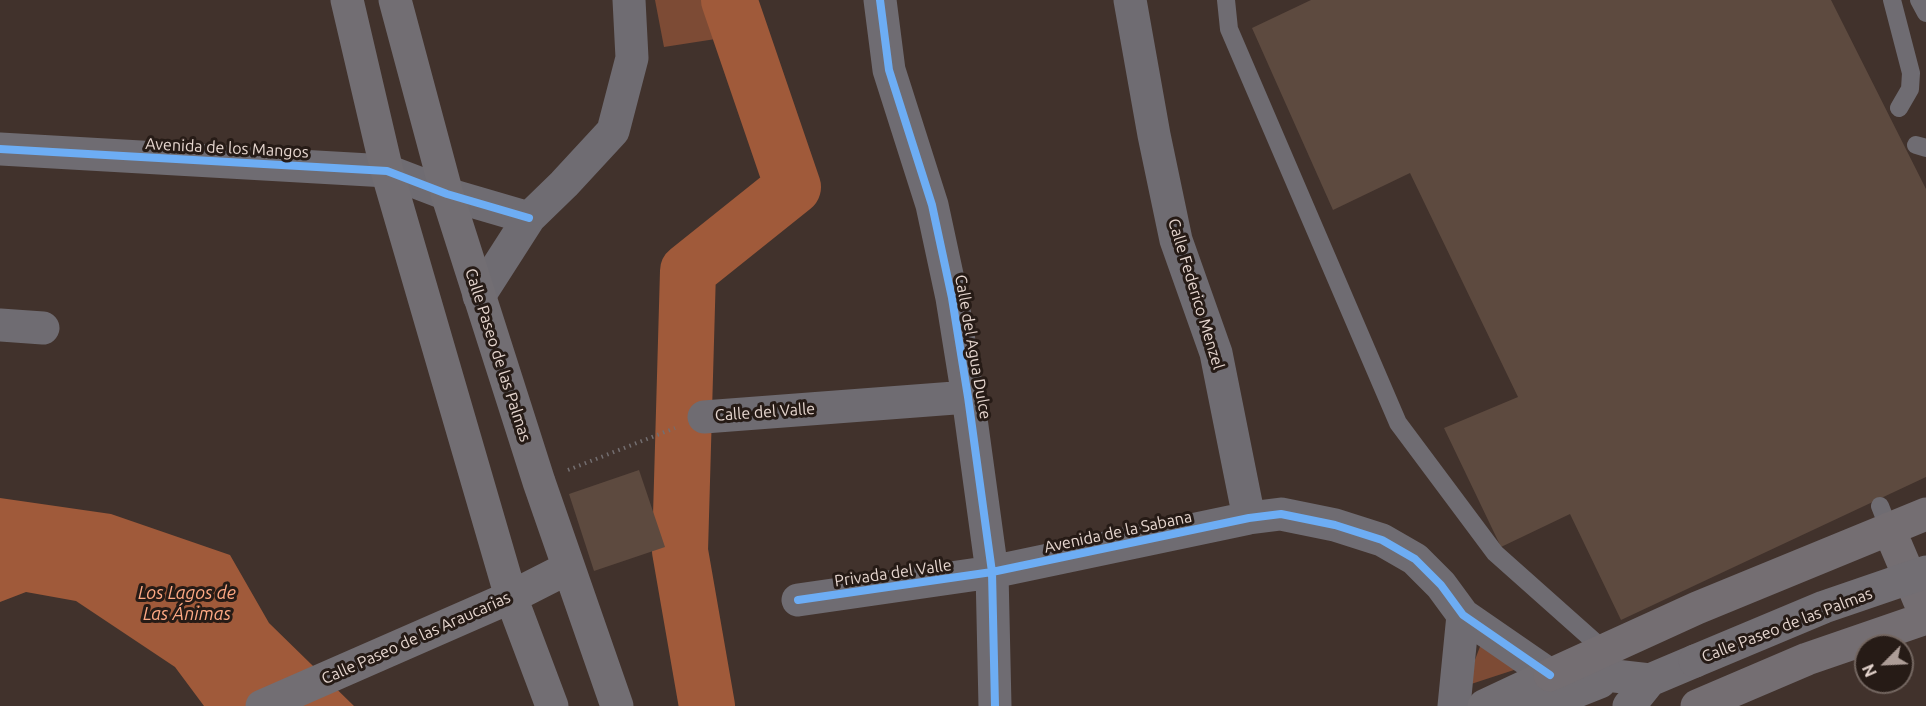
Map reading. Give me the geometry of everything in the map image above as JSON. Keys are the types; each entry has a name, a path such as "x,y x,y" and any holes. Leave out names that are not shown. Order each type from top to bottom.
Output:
{"highway":[{"path":"1550,675 1610,663 1697,608 1885,518 1926,514"},
{"path":"1697,706 1807,659 1926,617 1885,518"}],"main road":[{"path":"347,0 387,171 511,597 552,706"},
{"name":"Calle Paseo de las Palmas","path":"395,0 447,194 479,296 539,482 617,706"},
{"name":"Calle Paseo de las Araucarias","path":"262,706 511,597 568,568"},
{"name":"Calle Paseo de las Palmas","path":"1629,706 1650,680 1824,607 1926,572"},
{"path":"1539,706 1610,663"},
{"name":"Calle Paseo de las Palmas","path":"1610,663 1650,680"},
{"path":"1484,706 1550,675"}],"street":[{"path":"479,296 529,218 613,131 632,58 629,0"},
{"name":"Calle del Agua Dulce","path":"880,0 889,70 932,206 952,298 993,572 995,706"},
{"name":"Calle Federico Menzel","path":"1130,0 1154,135 1176,240 1216,352 1249,518"},
{"name":"Avenida de los Mangos","path":"0,148 387,171 447,194 529,218"},
{"path":"0,325 43,328"},
{"name":"Calle del Valle","path":"704,417 968,397"},
{"name":"Avenida de la Sabana","path":"993,572 1249,518 1281,514 1335,525 1382,540 1415,559 1441,585 1462,615"},
{"name":"Privada del Valle","path":"798,600 993,572"},
{"path":"1454,706 1462,615 1550,675"}],"lane":[{"path":"1226,0 1229,29 1398,423 1495,553 1610,663"},
{"path":"1892,0 1911,74 1910,89 1899,108"},
{"path":"1919,0 1926,13"}],"shaded area":[{"path":"655,0 715,0 722,38 664,47"},
{"path":"1481,644 1517,669 1465,686"}],"water":[{"name":"Los Lagos de Las Ánimas","path":"0,498 111,514 230,555 269,623 354,706 204,706 175,667 76,601 26,592 0,602"}],"building":[{"path":"1311,0 1831,0 1926,189 1926,477 1621,620 1570,514 1501,547 1444,428 1518,397 1410,173 1333,210 1252,28"},
{"path":"639,470 665,547 594,571 569,494"}],"waterway":[{"path":"707,706 680,551 688,271 793,187 729,0"}],"cycle path":[{"path":"880,0 889,70 932,205 952,298 992,572 995,706"},
{"path":"0,149 387,171 447,194 529,218"},
{"path":"798,600 992,572 1249,518 1281,514 1335,525 1382,540 1415,559 1441,585 1463,615 1550,675"}]}
